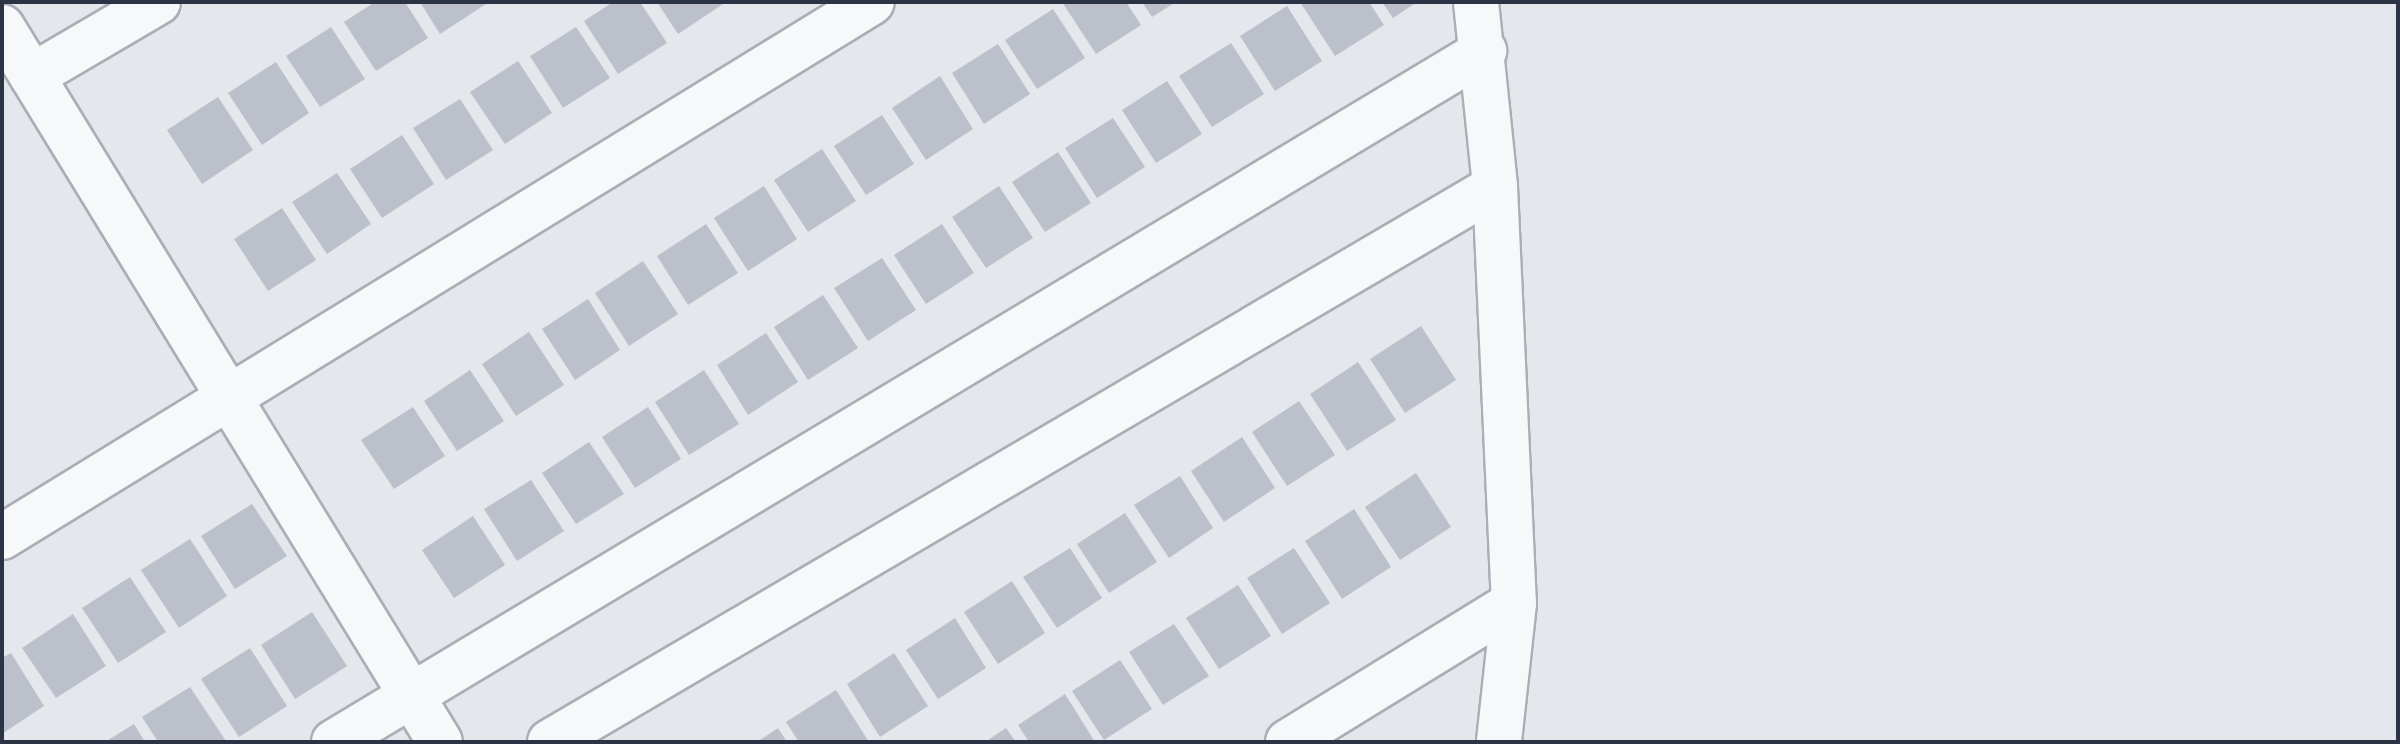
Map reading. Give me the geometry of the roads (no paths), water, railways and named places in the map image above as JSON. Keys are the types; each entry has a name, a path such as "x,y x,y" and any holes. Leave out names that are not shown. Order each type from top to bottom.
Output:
{"street":[{"path":"32,76 158,2"},
{"path":"2,537 872,2"},
{"path":"1476,2 1484,51 1495,187 1514,603 1499,742"},
{"path":"2,27 226,398 440,742"},
{"path":"334,742 1484,51"},
{"path":"550,742 1495,187"},
{"path":"1288,742 1514,603"}]}
